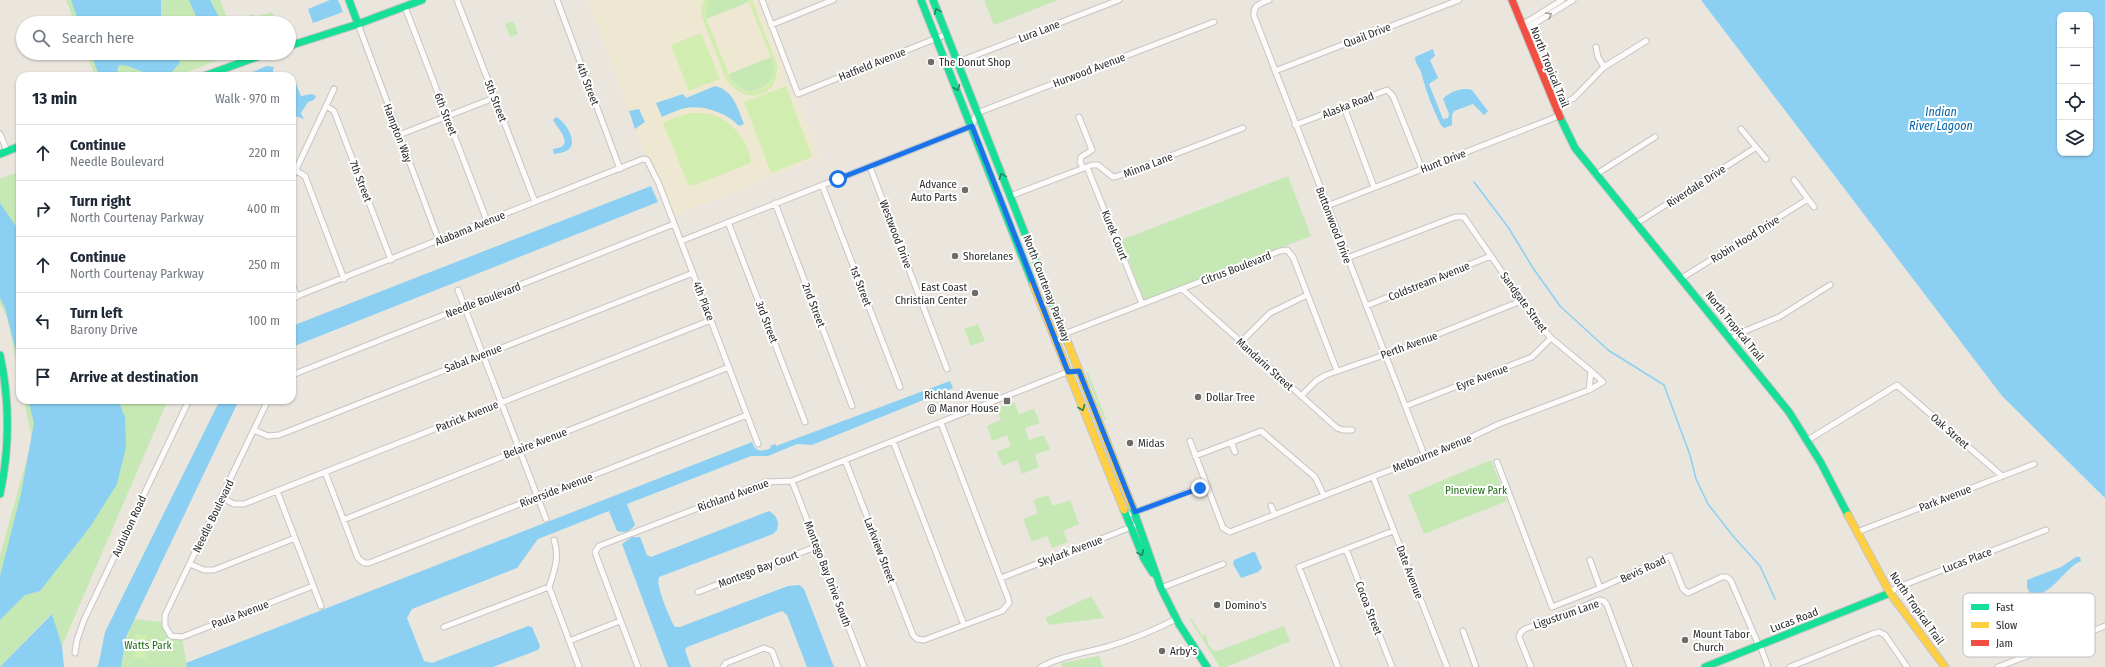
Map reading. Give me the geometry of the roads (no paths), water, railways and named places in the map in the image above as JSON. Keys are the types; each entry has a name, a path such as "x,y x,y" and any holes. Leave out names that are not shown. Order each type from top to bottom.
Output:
{"street":[{"path":"349,0 358,24"},
{"path":"296,44 358,24 422,0"},
{"name":"5th Street","path":"457,0 535,202"},
{"name":"4th Street","path":"557,0 620,169"},
{"path":"762,0 771,25 833,0"},
{"name":"North Courtenay Parkway","path":"922,0 1130,528 1144,559 1159,584 1176,618 1207,667"},
{"name":"North Courtenay Parkway","path":"933,0 1135,512 1159,584"},
{"name":"Lura Lane","path":"958,62 1120,0"},
{"name":"Buttonwood Drive","path":"1269,0 1256,5 1253,10 1254,16 1425,457"},
{"name":"Quail Drive","path":"1275,71 1459,0"},
{"name":"North Tropical Trail","path":"1512,0 1555,108 1574,148 1772,389 1808,440 1890,593 1945,667"},
{"path":"1523,28 1562,0"},
{"path":"1523,28 1572,0"},
{"name":"6th Street","path":"405,7 488,221"},
{"name":"Hurwood Avenue","path":"977,113 1214,22"},
{"name":"Hampton Way","path":"358,24 439,241"},
{"name":"Hatfield Avenue","path":"771,25 798,94 947,34"},
{"path":"1555,108 1574,98 1604,67 1646,41"},
{"path":"1596,48 1598,57 1604,67"},
{"path":"215,72 249,60"},
{"path":"334,89 296,170 305,176 344,278"},
{"name":"Alaska Road","path":"1295,125 1384,91 1391,93 1422,169"},
{"path":"399,135 494,98"},
{"name":"7th Street","path":"326,106 334,111 391,260"},
{"path":"1344,107 1374,187"},
{"path":"681,241 972,126 977,113"},
{"name":"Hunt Drive","path":"1327,206 1559,116"},
{"path":"1010,196 1085,167 1080,162 1081,158 1092,150 1079,117"},
{"name":"Minna Lane","path":"1085,167 1098,165 1110,175 1118,176 1243,128"},
{"path":"1741,130 1766,159"},
{"path":"0,134 3,153 16,148"},
{"path":"1595,175 1655,137"},
{"name":"Riverdale Drive","path":"1637,223 1755,148"},
{"name":"Alabama Avenue","path":"296,297 643,159 648,160"},
{"name":"4th Place","path":"648,160 681,241 758,444"},
{"name":"Westwood Drive","path":"870,167 947,369"},
{"name":"Kurek Court","path":"1085,167 1142,304"},
{"path":"1794,180 1814,207"},
{"name":"1st Street","path":"822,185 900,387"},
{"name":"Robin Hood Drive","path":"1682,278 1808,199"},
{"name":"2nd Street","path":"775,203 852,406"},
{"name":"Sandgate Street","path":"1347,258 1461,216 1466,220 1522,301 1551,338 1591,371"},
{"name":"3rd Street","path":"728,222 805,422"},
{"name":"Needle Boulevard","path":"296,373 674,224"},
{"name":"Citrus Boulevard","path":"1064,334 1283,250 1287,250 1293,257 1337,371"},
{"name":"Coldstream Avenue","path":"1366,306 1491,256"},
{"name":"Sabal Avenue","path":"254,430 268,436 279,435 693,273"},
{"path":"1732,339 1740,333 1778,317 1830,284"},
{"name":"Mandarin Street","path":"1182,289 1337,428 1352,430"},
{"path":"458,290 546,519"},
{"path":"1241,342 1270,313 1307,295"},
{"name":"Perth Avenue","path":"1302,396 1316,381 1337,371 1522,301"},
{"name":"Patrick Avenue","path":"222,498 234,504 244,504 711,320"},
{"name":"Eyre Avenue","path":"1406,406 1532,357 1551,338"},
{"path":"0,355 8,419 9,442 0,494"},
{"name":"Belaire Avenue","path":"343,520 729,367"},
{"name":"Richland Avenue","path":"638,667 595,552 599,546 766,482 792,480 941,423 1068,372 1079,371"},
{"path":"1589,390 1591,371"},
{"name":"Melbourne Avenue","path":"1206,485 1223,528 1228,531 1234,531 1425,457 1499,424 1589,390 1603,382 1591,371"},
{"name":"Oak Street","path":"1808,440 1897,385 2002,476"},
{"name":"Audubon Road","path":"75,653 77,640 84,620 187,404"},
{"name":"Needle Boulevard","path":"167,632 165,626 166,615 266,404"},
{"name":"Riverside Avenue","path":"343,520 358,558 364,563 374,562 747,415"},
{"path":"893,441 964,625 1002,611 1007,606 1009,601 941,423"},
{"path":"1195,456 1257,431 1266,433 1315,477 1324,496"},
{"path":"1125,516 1206,485 1190,441"},
{"path":"1231,442 1235,452"},
{"name":"Larkview Street","path":"846,460 912,635 917,640 924,640 964,625"},
{"name":"Bevis Road","path":"1497,462 1552,607 1600,588 1670,556 1683,589 1688,593 1722,577 1727,577 1731,581 1759,646"},
{"name":"Park Avenue","path":"1857,532 2034,464"},
{"path":"324,472 343,520"},
{"name":"Date Avenue","path":"1373,477 1447,667"},
{"name":"Montego Bay Drive South","path":"792,480 864,667"},
{"path":"277,491 321,606"},
{"path":"1271,506 1275,515"},
{"name":"Skylark Avenue","path":"1001,578 1139,524"},
{"path":"1338,667 1299,567 1393,530"},
{"name":"Lucas Place","path":"1890,593 1896,588 2046,530"},
{"path":"190,564 204,570 214,570 295,538"},
{"path":"554,540 557,549 556,568 549,587 569,641 576,666"},
{"name":"Montego Bay Court","path":"698,592 818,546"},
{"name":"Cocoa Street","path":"1346,549 1392,667"},
{"path":"1590,560 1600,588"},
{"path":"1159,584 1223,564"},
{"name":"Paula Avenue","path":"167,632 174,638 182,637 313,586"},
{"path":"444,627 549,587"},
{"name":"Lucas Road","path":"1705,667 1890,593"},
{"name":"Ligustrum Lane","path":"1531,667 1519,637 1520,632 1599,600 1604,601 1607,605 1630,667"},
{"path":"1041,667 1066,656 1106,647 1127,640 1176,618"},
{"path":"569,641 620,621"},
{"path":"2095,630 2105,626"},
{"path":"1463,631 1476,667"},
{"path":"1790,667 1800,665 1880,632 1884,635 1907,667"},
{"path":"1759,646 1768,667"},
{"path":"723,667 726,663 761,649 768,649 774,655 778,667"},
{"path":"1998,667 2024,657"}],"water":[{"path":"71,0 161,0 161,16 77,16"},
{"path":"189,0 210,0 218,16 196,16"},
{"path":"330,0 338,0 343,12 313,23 308,9"},
{"name":"Indian River Lagoon","path":"1701,0 2105,0 2105,498 2002,396"},
{"path":"1433,49 1435,56 1430,60 1438,78 1429,84 1443,119 1448,118 1449,114 1443,99 1453,92 1464,89 1472,90 1488,111 1484,115 1473,104 1454,111 1452,115 1452,125 1444,128 1441,125 1415,60 1415,57"},
{"path":"93,60 180,60 179,64 172,72 143,72 128,66 119,65 117,70 118,72 98,72"},
{"path":"267,66 274,67 273,72 252,72"},
{"path":"296,84 301,96 312,94 316,96 314,100 308,102 301,113 304,119 296,116"},
{"path":"715,86 721,88 731,96 737,106 744,124 739,126 728,117 715,111 692,107 676,111 662,117 656,103 683,94 686,98"},
{"path":"639,109 645,122 635,129 629,111"},
{"path":"556,117 560,119 566,127 572,141 569,149 564,152 554,154 553,149 562,147 565,142 563,135 553,120"},
{"path":"651,186 658,202 296,345 296,324"},
{"path":"0,203 16,226 16,351 5,308 0,298"},
{"path":"950,381 953,388 812,445 797,444 768,456 751,456 627,504 635,525 627,531 617,531 609,511 538,539 517,568 412,609 407,618 424,661 432,663 528,626 532,627 540,646 538,650 493,667 187,667 186,663 752,442 755,448 759,450 768,449 771,448 770,446 776,444 776,446"},
{"path":"29,404 120,404 125,417 126,447 117,484 90,527 40,591 25,595 0,620 0,576 21,494 34,423"},
{"path":"218,404 237,404 126,637 121,667 97,667 105,632"},
{"path":"769,511 774,514 778,521 777,530 773,534 659,577 658,581 661,593 673,624 675,627 680,627 788,586 799,585 804,589 834,667 807,667 787,615 782,611 687,647 685,650 691,667 668,667 622,544 632,537 640,537 647,555 651,557"},
{"path":"1255,552 1262,568 1258,572 1241,578 1233,564 1234,560"},
{"path":"2076,557 2080,557 2081,561 2045,592 2030,593 2027,588 2027,580 2061,567"},
{"path":"52,614 62,646 64,667 0,667"}],"waterway":[{"path":"1474,182 1508,227 1533,268 1560,306 1608,350 1664,385 1690,455 1696,479 1708,504 1733,536 1760,566 1775,599"}],"place":[{"name":"The Donut Shop","path":"931,62"},
{"name":"Advance Auto Parts","path":"965,190"},
{"name":"Shorelanes","path":"955,256"},
{"name":"East Coast Christian Center","path":"975,293"},
{"name":"Dollar Tree","path":"1198,397"},
{"name":"Richland Avenue @ Manor House","path":"1007,401"},
{"name":"Midas","path":"1130,443"},
{"name":"Domino's","path":"1217,605"},
{"name":"Mount Tabor Church","path":"1685,640"},
{"name":"Arby's","path":"1162,651"}],"park label":[{"name":"Pineview Park","path":"1476,490"},
{"name":"Watts Park","path":"148,645"}]}
